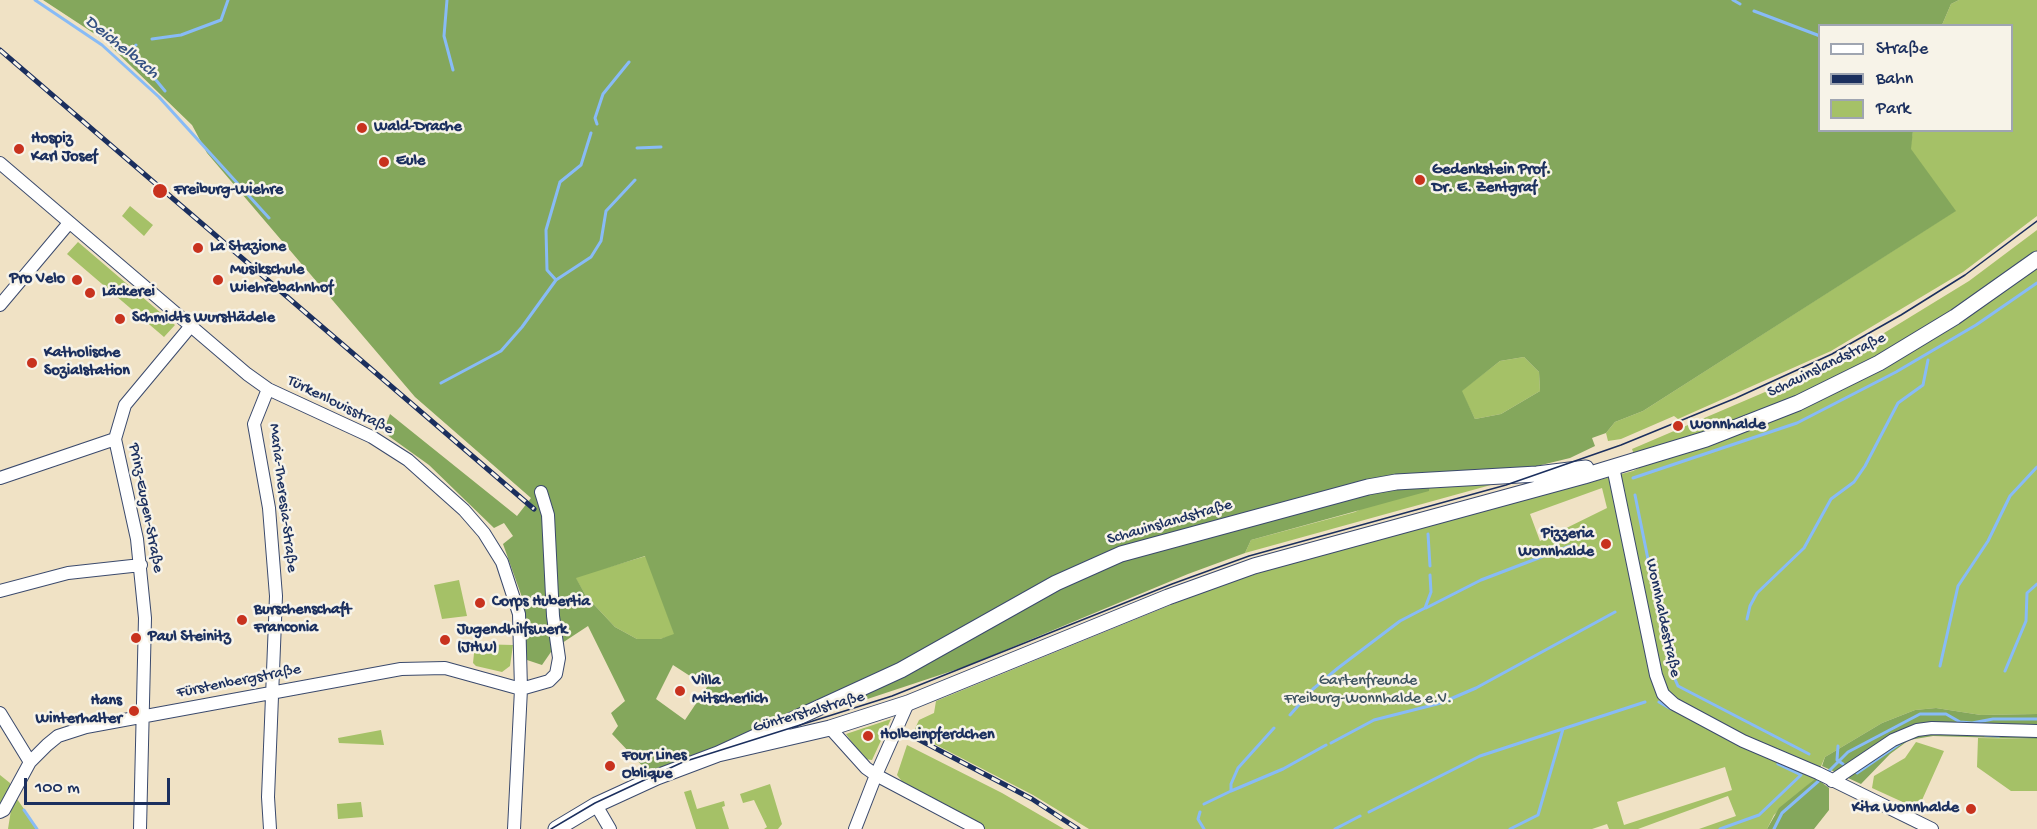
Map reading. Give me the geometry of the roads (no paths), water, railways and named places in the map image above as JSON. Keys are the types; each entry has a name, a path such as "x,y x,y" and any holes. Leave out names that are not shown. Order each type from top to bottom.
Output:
{"main road":[{"name":"Schauinslandstraße","path":"908,703 1168,597 1254,566 1613,467 1706,439 1798,403 1917,341 1994,291 2037,259"},
{"name":"Schauinslandstraße","path":"772,728 901,669 1056,583 1121,554 1368,487 1396,482 1613,467"},
{"path":"1495,501 1506,489 1501,476"},
{"name":"Günterstalstraße","path":"718,754 830,728 908,703"},
{"name":"Günterstalstraße","path":"556,829 596,805 657,777 718,754 772,728"}],"street":[{"name":"Türkenlouisstraße","path":"0,163 190,327 268,389 372,437 408,460 475,521 502,562 515,600 520,628 521,689 514,829"},
{"path":"0,304 69,223"},
{"name":"Prinz-Eugen-Straße","path":"140,829 145,618 141,565 115,439 125,405 190,327"},
{"name":"Maria-Theresia-Straße","path":"268,389 254,424 269,508 276,596 274,692 268,797 270,829"},
{"path":"0,478 115,439"},
{"name":"Wonnhaldestraße","path":"1613,467 1656,675 1663,694 1674,704 1743,741 1818,773 1932,829"},
{"path":"521,689 549,681 559,667 553,616 548,515 541,492"},
{"path":"0,591 68,573 141,565"},
{"name":"Fürstenbergstraße","path":"0,812 4,810 30,762 58,736 142,717 274,692 423,667 469,673 521,689"},
{"path":"855,829 908,703"},
{"path":"0,712 30,762"},
{"path":"830,728 866,768 876,775 978,829"},
{"path":"1831,780 1893,740 1917,730 1932,728 2037,731"},
{"path":"596,805 610,829"}],"waterway":[{"name":"Deichelbach","path":"35,0 102,45 159,97 269,218"},
{"path":"152,39 181,35 221,20 228,0"},
{"path":"447,0 444,36 453,70"},
{"path":"1733,0 1740,4"},
{"path":"1754,11 1818,35"},
{"path":"136,45 131,50 165,91"},
{"path":"597,124 595,118 603,94 629,62"},
{"path":"556,280 547,270 546,230 560,182 581,165 591,133"},
{"path":"637,148 661,147"},
{"path":"441,383 501,351 522,327 556,280 591,257 601,241 606,211 635,180"},
{"path":"1633,478 1797,423 1896,372 1976,325 2037,283"},
{"path":"1747,619 1750,606 1757,593 1804,548 1831,499 1854,482 1865,466 1898,403 1923,385 1928,360"},
{"path":"1940,666 1958,586 1988,541 2010,496 2037,467"},
{"path":"1635,495 1670,668 1678,686 1809,754"},
{"path":"1428,534 1430,566"},
{"path":"1426,608 1481,580 1570,546"},
{"path":"1290,715 1313,689 1338,668 1400,621 1425,608 1431,592 1430,575"},
{"path":"2005,671 2026,621 2027,593 2037,584"},
{"path":"1331,743 1374,720 1441,703 1476,688 1615,612"},
{"path":"1369,812 1480,756 1645,702"},
{"path":"1659,702 1671,709"},
{"path":"1827,773 1848,752 1920,714 1946,714 1960,722 1972,723 1993,719 2037,719"},
{"path":"1204,804 1231,791 1231,784 1238,768 1274,728"},
{"path":"1510,829 1538,815 1563,729"},
{"path":"1985,735 1999,736"},
{"path":"1857,773 1902,742"},
{"path":"1231,791 1283,769 1326,745"},
{"path":"1838,746 1837,760 1843,764"},
{"path":"1778,764 1799,774"},
{"path":"1720,829 1759,815 1801,775"},
{"path":"1774,829 1782,813 1822,778"},
{"path":"24,810 37,829"},
{"path":"1200,812 1198,819 1204,829"},
{"path":"1335,829 1360,816"}],"tram line":[{"path":"551,829 595,803 683,762 892,696 1172,584 1249,556 1506,485 1621,445 1736,398 1832,354 1901,315 1965,275 2037,221"}],"railway":[{"path":"0,50 534,509"},
{"path":"912,736 1032,799 1078,829"}],"place":[{"name":"Wald-Drache","path":"362,128"},
{"name":"Hospiz Karl Josef","path":"19,149"},
{"name":"Eule","path":"384,162"},
{"name":"Gedenkstein Prof. Dr. E. Zentgraf","path":"1420,180"},
{"name":"Freiburg-Wiehre","path":"160,191"},
{"name":"La Stazione","path":"198,248"},
{"name":"Pro Velo","path":"77,280"},
{"name":"Musikschule Wiehrebahnhof","path":"218,280"},
{"name":"Läckerei","path":"90,293"},
{"name":"Schmidts Wurstlädele","path":"120,319"},
{"name":"Katholische Sozialstation","path":"32,363"},
{"name":"Wonnhalde","path":"1678,426"},
{"name":"Pizzeria Wonnhalde","path":"1606,544"},
{"name":"Corps Hubertia","path":"480,603"},
{"name":"Burschenschaft Franconia","path":"242,620"},
{"name":"Paul Steinitz","path":"136,638"},
{"name":"Jugendhilfswerk (JHW)","path":"445,640"},
{"name":"Villa Mitscherlich","path":"680,691"},
{"name":"Hans Winterhalter","path":"134,711"},
{"name":"Holbeinpferdchen","path":"868,736"},
{"name":"Four Lines Oblique","path":"610,766"},
{"name":"Kita Wonnhalde","path":"1971,809"}],"park label":[{"name":"Gartenfreunde Freiburg-Wonnhalde e.V.","path":"1368,691"}]}
